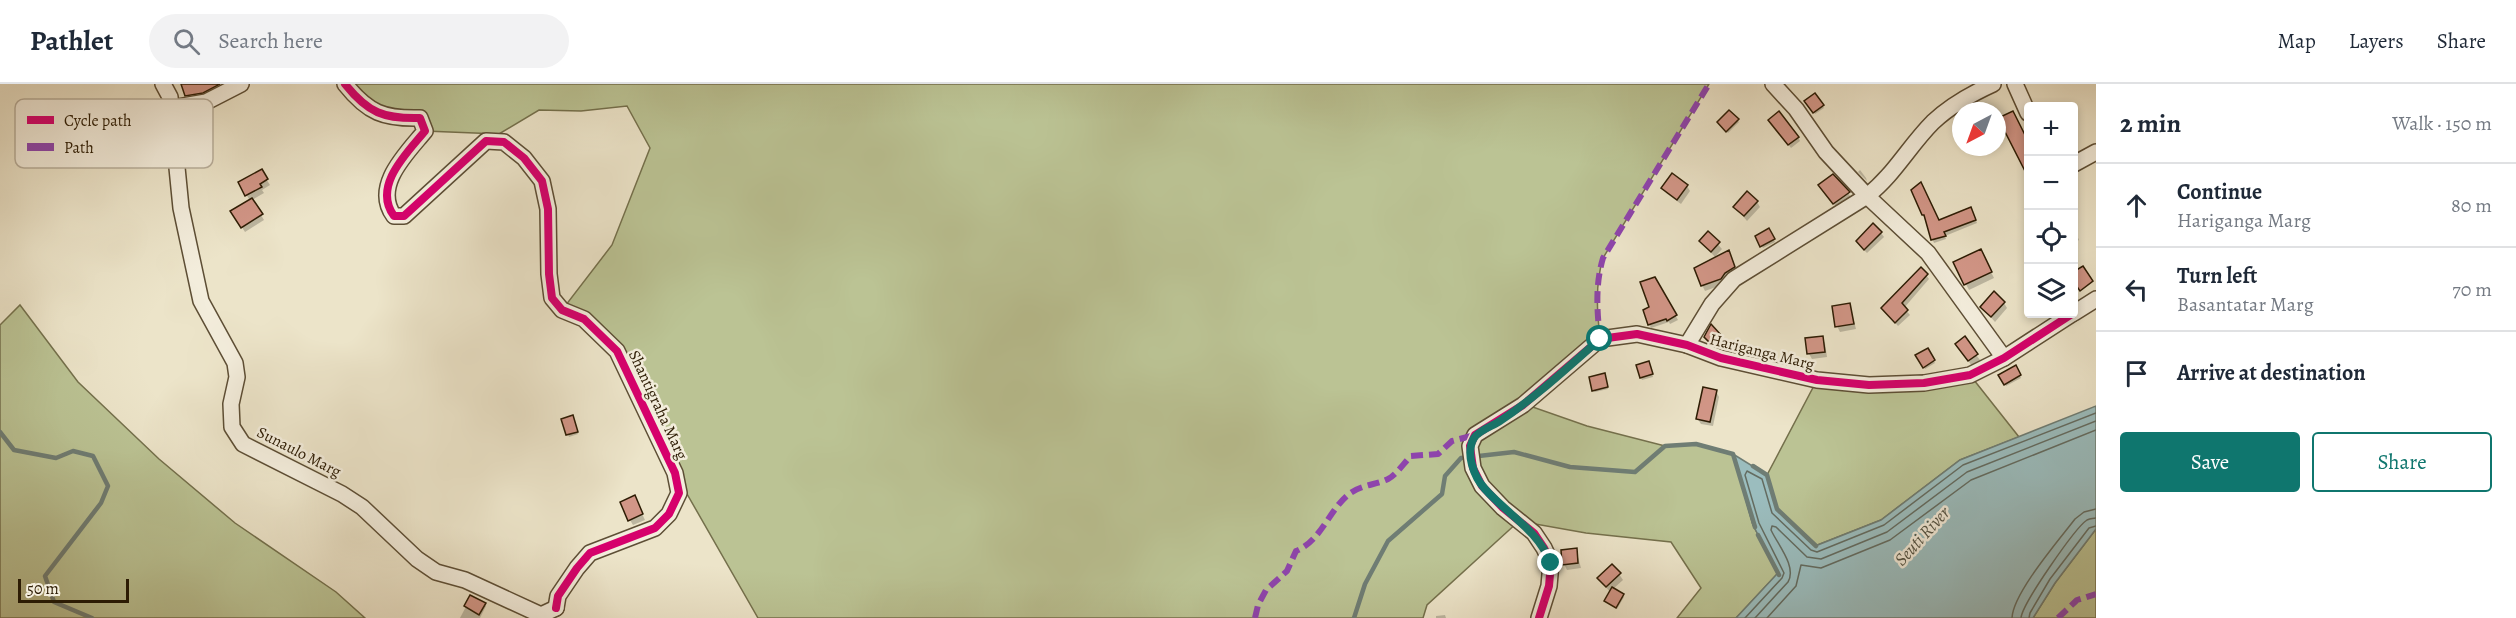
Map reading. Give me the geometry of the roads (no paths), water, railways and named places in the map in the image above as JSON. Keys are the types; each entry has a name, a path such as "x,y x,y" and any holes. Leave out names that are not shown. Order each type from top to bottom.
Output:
{"street":[{"name":"Sunaulo Marg","path":"163,84 170,99"},
{"path":"213,99 241,84"},
{"name":"Shantigraha Marg","path":"345,84 369,108 387,117 420,118 425,131 399,162 387,187 387,206 394,216 404,216 486,141 504,142 524,158 542,181 549,209 549,274 552,298 562,310 584,319 617,351 675,473 679,493 669,514 655,528 590,553 558,596 560,613"},
{"path":"1773,84 1796,109 1826,152 1867,196 1928,253 2004,358"},
{"path":"1687,345 1712,304 1734,279 1867,196 1884,183 1933,123 1967,96 1992,84"},
{"path":"2015,84 2024,104"},
{"path":"2078,161 2096,152"},
{"name":"Sunaulo Marg","path":"177,168 181,208 201,301 235,363 237,377 231,404 232,427 243,444 342,494 362,507 417,559 436,572 465,580 541,615 560,613"},
{"name":"Hariganga Marg","path":"2078,310 2096,299"},
{"name":"Hariganga Marg","path":"1539,618 1549,586 1551,563 1534,533 1503,508 1482,486 1473,468 1470,446 1475,435 1523,405 1600,339 1637,334 1687,345 1721,358 1817,380 1869,385 1924,383 1970,375 2004,358 2065,318"}],"water":[{"name":"Seuti River","path":"2096,406 2096,529 2055,583 2033,618 1736,618 1778,573 1753,525 1733,454 1767,475 1777,509 1815,546 1881,520 1960,460"}],"waterway":[{"path":"0,432 14,450 56,458 73,451 93,456 108,486 101,503 45,576 54,602 92,618"},
{"path":"1354,618 1365,584 1388,541 1442,494 1445,476 1461,458 1514,452 1570,467 1635,472 1665,446 1696,444 1733,454 1755,527"},
{"path":"1753,466 1767,475 1777,509 1816,546"},
{"path":"1758,535 1779,575"}]}
